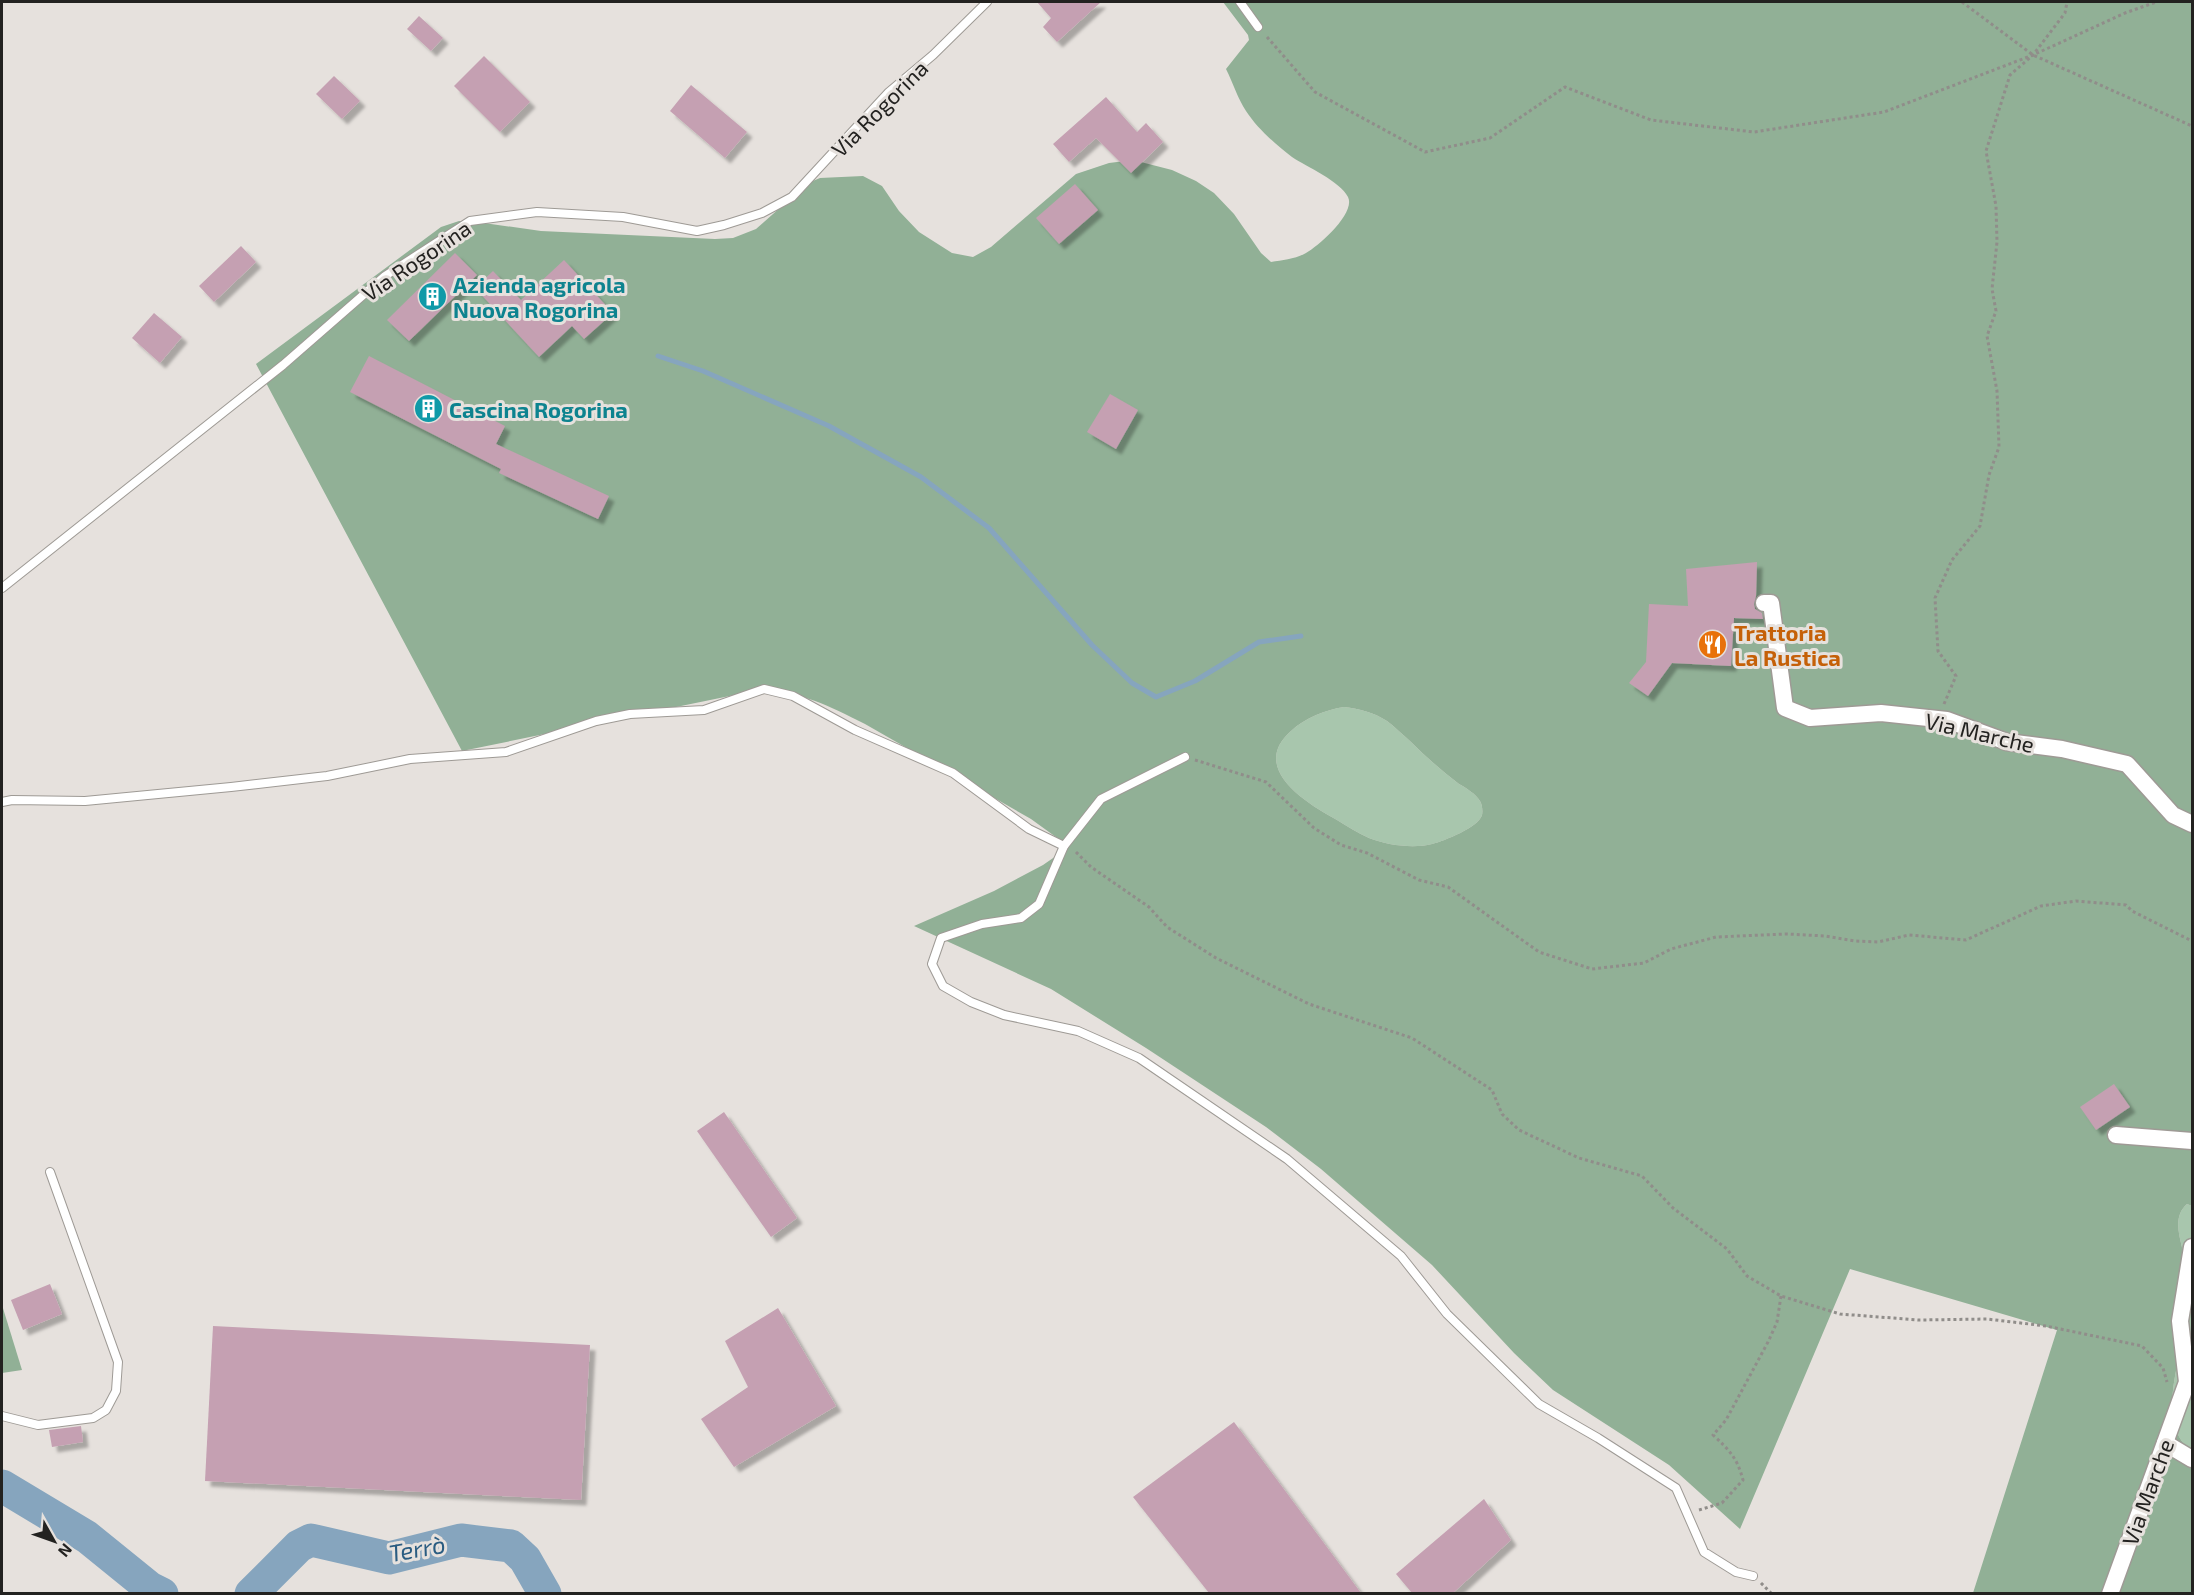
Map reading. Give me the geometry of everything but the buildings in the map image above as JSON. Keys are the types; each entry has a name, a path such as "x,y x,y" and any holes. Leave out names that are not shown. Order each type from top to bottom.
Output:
{"street":[{"name":"Via Marche","path":"1764,603 1771,603 1785,708 1810,718 1881,713 1947,720 2007,742 2062,749 2127,764 2173,814 2193,824"},
{"path":"2116,1135 2193,1141"},
{"name":"Via Marche","path":"2110,1593 2187,1382 2180,1321 2193,1247"},
{"path":"2165,1443 2193,1459"}],"lane":[{"name":"Via Rogorina","path":"2,588 283,365 385,276 470,221 537,212 623,217 697,231 762,213 792,197 889,92 933,55 987,2"},
{"path":"1240,2 1258,27"},
{"path":"2,802 12,800 85,801 231,787 327,776 410,759 506,752 596,721 630,714 705,710 764,689 793,696 855,730 953,773 1029,829 1064,846"},
{"path":"1185,757 1101,798 1064,846 1039,904 1022,918 982,924 941,938 932,964 942,986 971,1002 1004,1015 1078,1031 1139,1058 1287,1158 1401,1256 1447,1314 1539,1404 1598,1438 1676,1488 1704,1552 1736,1572 1753,1576"},
{"path":"2,1416 38,1425 93,1419 106,1410 116,1391 118,1362 50,1172"}],"path":[{"path":"1962,2 2033,55 2193,126"},
{"path":"1947,720 1944,705 1956,676 1938,651 1935,598 1952,560 1980,526 1989,475 1999,447 1997,391 1987,336 1996,310 1992,289 1997,242 1996,206 1986,151 2010,75 2033,55 2065,13 2067,2"},
{"path":"1258,27 1315,92 1425,152 1490,138 1565,87 1651,120 1754,132 1884,112 2033,55 2125,13 2156,2"},
{"path":"1185,757 1266,782 1314,828 1341,845 1367,853 1419,880 1448,887 1539,952 1592,969 1644,963 1671,949 1716,937 1787,934 1878,942 1908,935 1965,940 2041,906 2076,901 2126,905 2132,911 2193,941"},
{"path":"1064,846 1078,853 1091,867 1149,907 1167,927 1216,958 1309,1004 1412,1038 1492,1090 1502,1114 1519,1130 1579,1158 1642,1176 1673,1208 1727,1249 1747,1276 1781,1296 1840,1314 1919,1320 1987,1319 2046,1326 2142,1346 2163,1368 2176,1412"},
{"path":"1697,1511 1722,1503 1743,1479 1738,1462 1713,1435 1726,1420 1768,1342 1777,1322 1781,1296"}],"green space":[{"path":"1223,2 2192,2 2192,1206 2187,1204 2182,1210 2178,1225 2185,1265 2186,1306 2172,1410 2181,1440 2192,1452 2192,1593 1973,1593 2057,1330 1850,1269 1740,1529 1669,1465 1553,1390 1514,1353 1432,1265 1321,1169 1266,1127 1051,989 914,926 994,891 1043,865 1056,856 1062,844 1060,840 1031,819 851,717 798,696 770,691 754,691 462,751 256,364 441,227 459,221 541,231 733,238 756,229 808,183 820,178 863,176 882,186 899,211 919,232 952,253 973,257 991,247 1076,174 1109,163 1133,160 1172,170 1196,181 1214,193 1234,214 1261,253 1271,262 1298,257 1312,249 1342,220 1347,212 1348,197 1338,185 1280,147 1261,130 1246,111 1226,69 1249,40 1248,35","holes":["1344,707 1371,713 1387,721 1399,731 1440,769 1478,798 1482,806 1479,820 1460,833 1437,842 1417,846 1400,846 1365,836 1324,813 1298,794 1279,771 1276,758 1280,745 1291,731 1309,718"]},
{"path":"1344,707 1371,713 1393,726 1440,769 1476,796 1482,808 1479,820 1460,833 1437,842 1417,846 1400,846 1365,836 1324,813 1298,794 1279,771 1276,758 1280,745 1291,731 1309,718"},
{"path":"2187,1204 2192,1206 2192,1452 2181,1440 2172,1410 2186,1305 2185,1265 2178,1225 2182,1210"},
{"path":"2,1305 22,1370 2,1373"}],"waterway":[{"path":"658,356 703,371 829,426 921,477 989,528 1092,645 1132,683 1156,697 1195,681 1259,642 1301,636"},
{"name":"Terrò","path":"2,1486 87,1537 150,1588 162,1594"},
{"name":"Terrò","path":"251,1594 299,1546 311,1540 389,1558 461,1540 511,1546 525,1559 545,1594"}],"place":[{"name":"Azienda agricola Nuova Rogorina","path":"432,297"},
{"name":"Cascina Rogorina","path":"428,409"},
{"name":"Trattoria La Rustica","path":"1713,645"}]}
